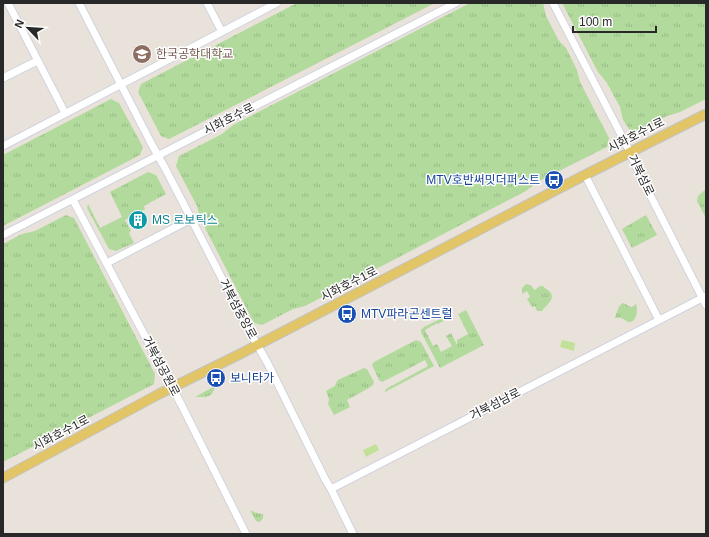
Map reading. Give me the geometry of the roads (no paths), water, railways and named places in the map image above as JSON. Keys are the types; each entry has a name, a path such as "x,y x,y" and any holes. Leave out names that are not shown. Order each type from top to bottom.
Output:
{"main road":[{"name":"시화호수1로","path":"3,478 172,388 706,114"}],"street":[{"path":"8,3 65,114"},
{"name":"거북섬중앙로","path":"79,3 267,362 353,534"},
{"path":"207,3 222,32"},
{"path":"3,146 277,3"},
{"name":"시화호수로","path":"3,235 456,3"},
{"name":"거북섬로","path":"553,3 704,297 706,305"},
{"path":"3,78 37,61"},
{"path":"585,175 659,320"},
{"name":"거북섬공원로","path":"73,200 181,404 246,534"},
{"path":"106,263 191,219"},
{"name":"거북섬남로","path":"331,489 704,297"}],"place":[{"name":"한국공학대학교","path":"142,54"},
{"name":"MTV호반써밋더퍼스트","path":"554,180"},
{"name":"MS 로보틱스","path":"138,220"},
{"name":"MTV파라곤센트럴","path":"347,314"},
{"name":"보니타가","path":"216,378"}]}
